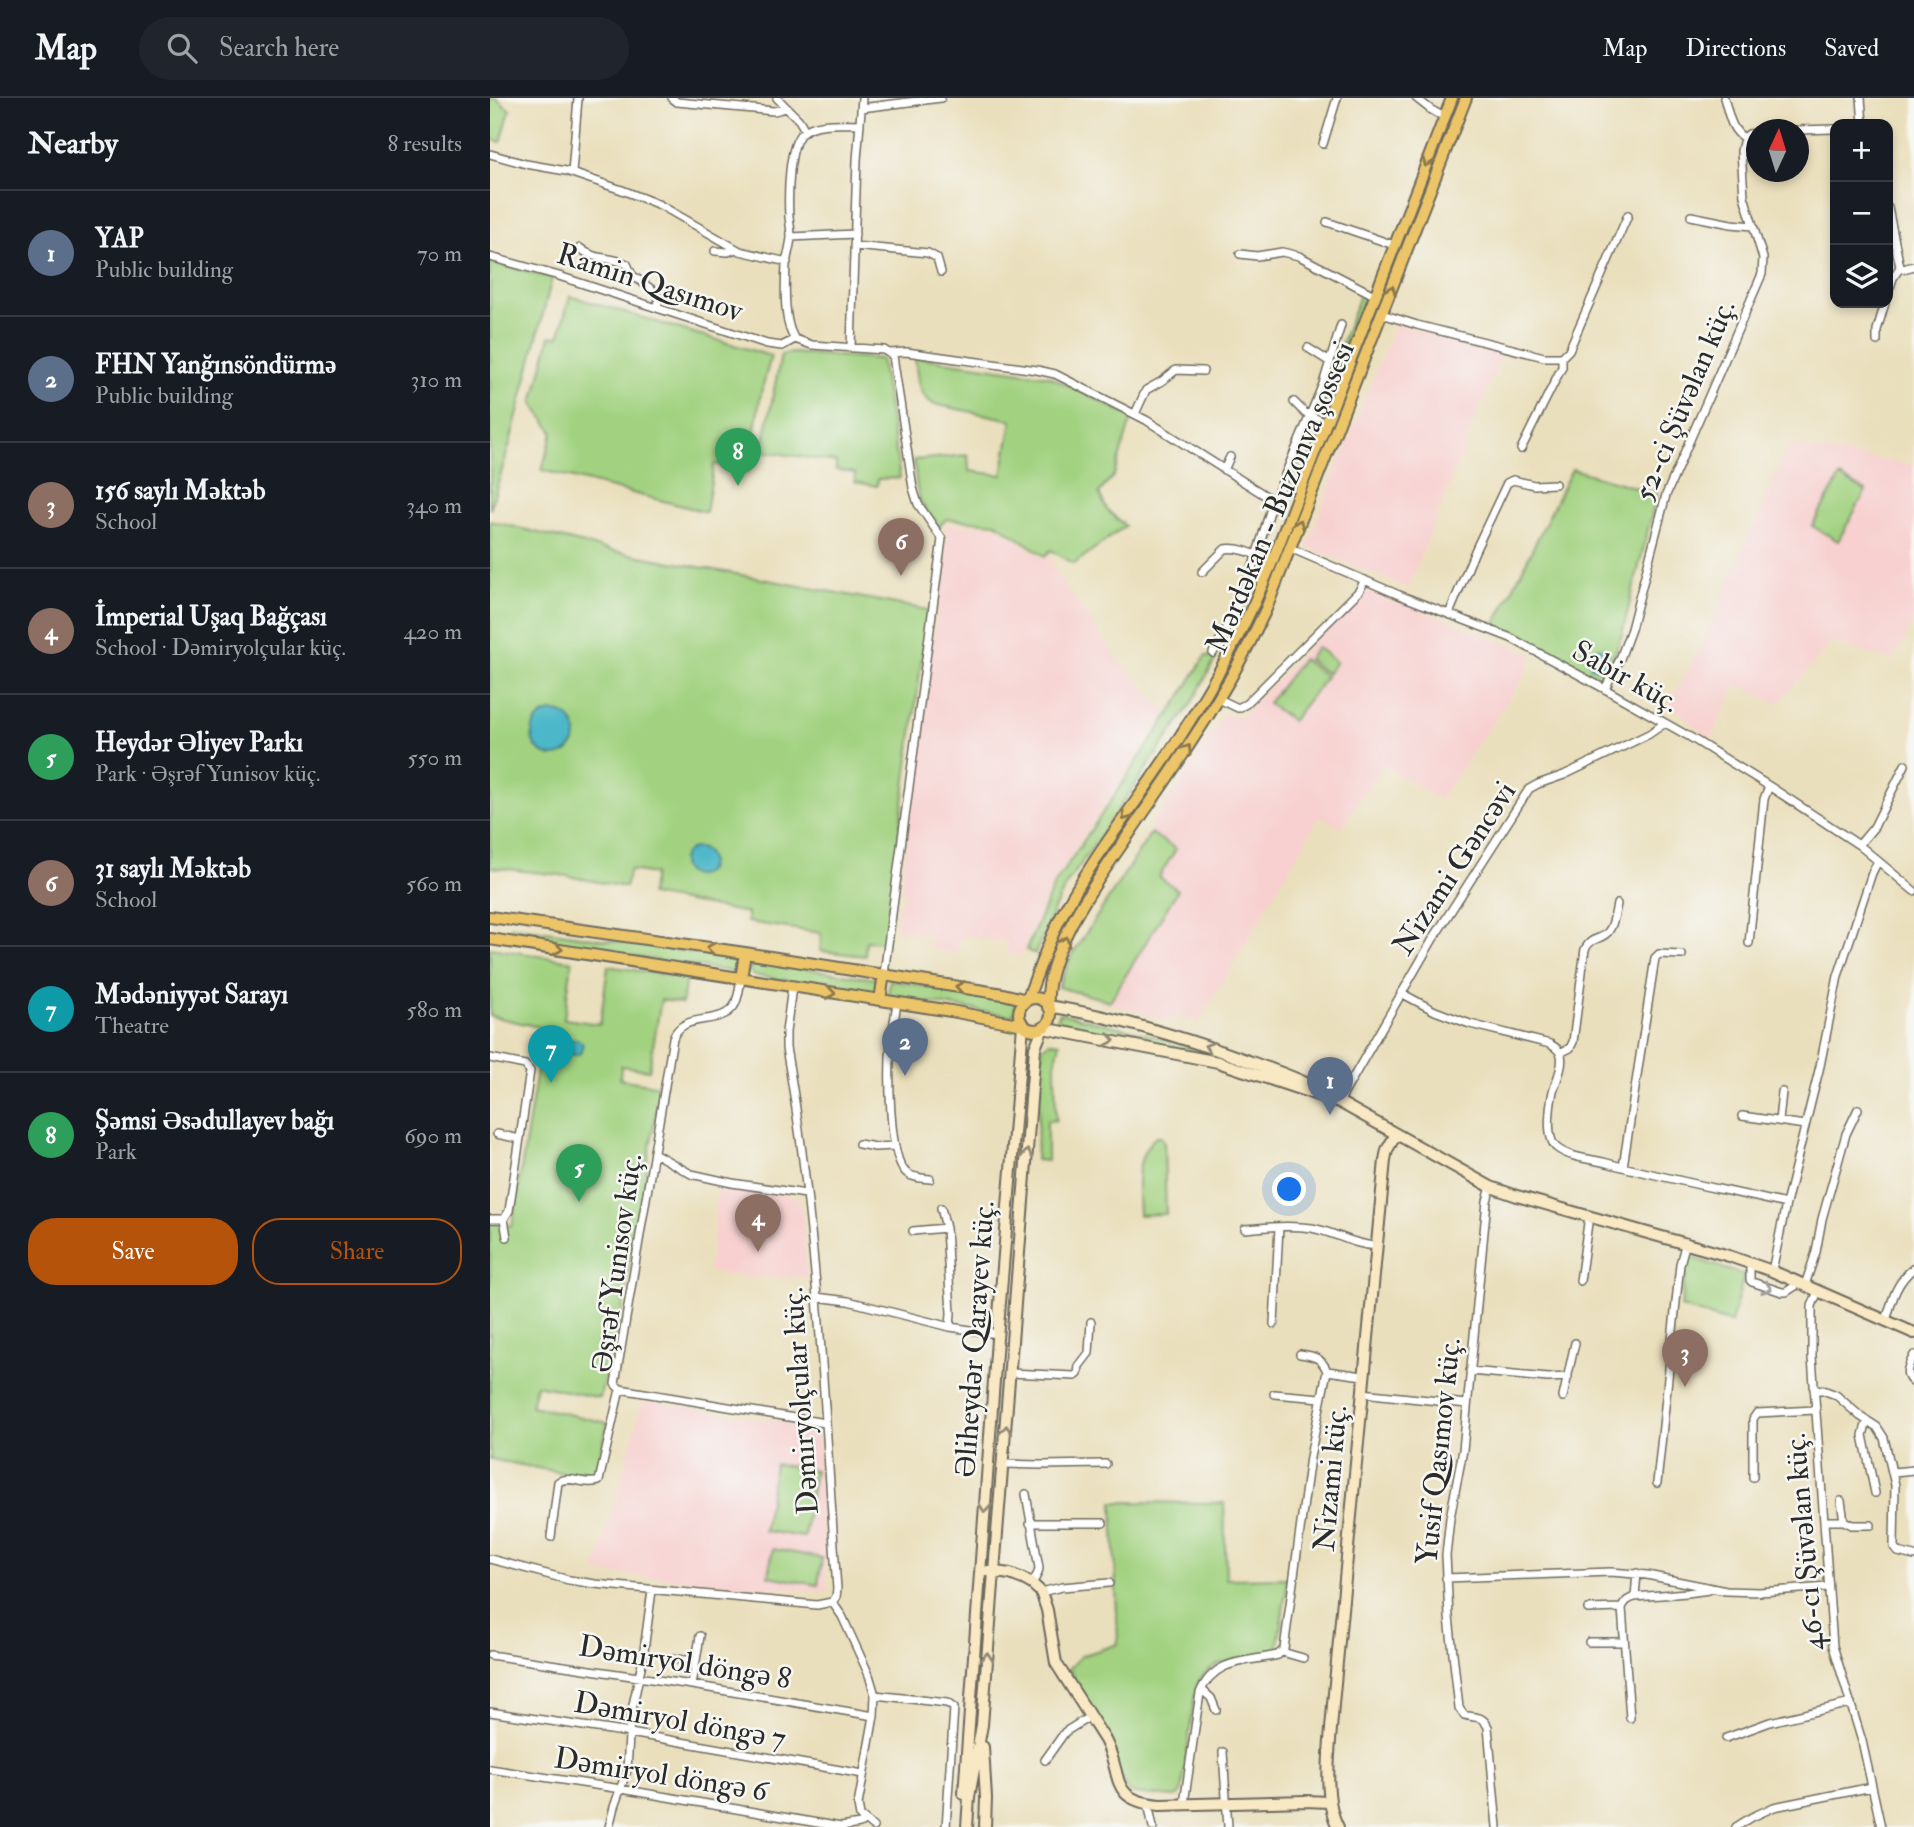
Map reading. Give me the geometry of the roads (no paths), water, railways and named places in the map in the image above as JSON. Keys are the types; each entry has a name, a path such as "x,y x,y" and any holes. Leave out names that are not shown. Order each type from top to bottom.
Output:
{"main road":[{"path":"1023,1025 1019,1012 1027,1000 1055,931 1077,889 1180,737 1247,621 1451,98"},
{"name":"Mərdəkan - Buzonva şossesi","path":"1048,1006 1048,988 1052,974 1072,924 1098,879 1219,699 1258,626 1466,98"},
{"path":"490,917 745,953 884,974 1027,1000 1041,1000 1048,1006 1114,1020 1186,1040 1309,1084 1491,1186 1750,1263 1914,1333"},
{"path":"505,919 496,940 995,1019 1023,1025 1032,1030 1043,1028 1218,1062 1339,1102"},
{"path":"741,979 745,953"},
{"path":"880,1000 884,974"},
{"path":"1043,1028 1050,1016 1048,1006"},
{"name":"Əliheydər Qarayev küç.","path":"973,1657 1023,1025"},
{"name":"Əliheydər Qarayev küç.","path":"982,1725 1036,1045 1043,1028"},
{"name":"Nizami küç.","path":"1338,1827 1329,1802 1328,1779 1333,1704 1385,1155 1396,1134"},
{"path":"1010,1187 1024,1188"},
{"path":"988,1468 990,1473 995,1475 999,1474 1003,1466"},
{"path":"980,1570 1010,1574 1032,1584 1041,1592 1047,1610 1056,1663 1109,1747 1121,1786 1133,1799 1148,1803 1184,1804 1329,1802"},
{"path":"973,1657 982,1725 985,1827"},
{"path":"964,1827 973,1657"},
{"path":"964,1827 982,1725"},
{"path":"970,1797 974,1788 978,1787 984,1790 986,1798"}],"street":[{"path":"572,173 578,98"},
{"path":"672,98 677,102 774,111 786,108"},
{"path":"777,98 805,130"},
{"path":"851,347 862,98"},
{"path":"861,108 941,98"},
{"path":"1323,144 1337,98"},
{"path":"1416,98 1444,117"},
{"path":"1724,98 1732,124 1744,138"},
{"path":"1861,98 1863,119"},
{"path":"795,339 787,320 787,262 791,236 789,208 792,156 796,139 805,130 821,126 860,124"},
{"path":"1809,129 1830,128"},
{"name":"52-ci Şüvəlan küç.","path":"1605,689 1631,629 1666,495 1762,274 1763,258 1744,196 1741,151 1744,138"},
{"path":"490,154 572,173 653,202 736,249 754,256 787,262"},
{"path":"1382,314 1545,357 1562,357 1569,350 1628,215"},
{"path":"1691,216 1753,226"},
{"path":"1327,222 1394,245"},
{"path":"1893,233 1900,267 1893,278"},
{"path":"791,236 855,234"},
{"path":"854,246 928,253 937,258 941,272"},
{"path":"580,248 593,257 627,264 632,275 658,294 656,308"},
{"path":"715,251 728,253 736,249"},
{"path":"1240,254 1257,256 1289,253 1299,256 1374,295"},
{"name":"Ramin Qasımov","path":"490,257 559,276 767,344 782,345 795,339 813,345 884,350 890,353 899,351 1049,372 1158,426 1274,501"},
{"path":"1900,267 1903,269 1914,266"},
{"path":"1877,341 1877,330 1884,308"},
{"path":"1213,653 1232,617 1274,501 1323,384 1341,326"},
{"path":"1308,348 1330,362"},
{"path":"884,974 942,543 939,533 918,504 913,488 895,360 890,353"},
{"path":"1521,449 1562,367 1562,357"},
{"path":"1135,414 1146,390 1176,370 1203,371"},
{"path":"1294,402 1309,415 1325,423"},
{"path":"1224,470 1230,457"},
{"path":"1449,614 1507,483 1513,480 1534,485 1555,484"},
{"name":"Sabir küç.","path":"1290,548 1511,638 1605,689 1769,786 1859,845 1914,891"},
{"path":"1202,572 1225,550 1238,549 1272,562"},
{"path":"1219,699 1238,708 1247,704 1359,591 1365,580"},
{"name":"Nizami Gəncəvi","path":"1339,1102 1458,898 1529,789 1649,734 1665,723"},
{"path":"1859,845 1874,827 1905,765"},
{"path":"1749,943 1764,799 1769,786"},
{"path":"1772,1271 1820,1066 1838,975 1878,861"},
{"path":"1560,1053 1570,1048 1573,1042 1586,949 1592,940 1604,936 1611,929 1617,904"},
{"path":"1623,1167 1655,958 1659,954 1682,955"},
{"name":"Əşrəf Yunisov küç.","path":"741,979 733,1008 718,1016 685,1024 676,1032 615,1384 620,1389 825,1423"},
{"name":"Dəmiryolçular küç.","path":"792,987 786,1048 803,1156 816,1297 837,1589 832,1602"},
{"path":"1401,993 1444,1015 1487,1030 1550,1044 1556,1048 1560,1053 1561,1063 1551,1106 1550,1135 1553,1145 1569,1154 1786,1204"},
{"path":"897,1003 890,1060 890,1101 895,1146 905,1172 910,1176 930,1178"},
{"path":"490,1058 519,1063 529,1068 530,1078 509,1211 504,1219 507,1237"},
{"path":"1779,1121 1782,1092"},
{"path":"1750,1263 1752,1282 1782,1292 1802,1284 1814,1259 1822,1219 1846,1134 1858,1109"},
{"path":"1742,1115 1805,1125"},
{"path":"497,1134 520,1139"},
{"path":"859,1144 875,1147 895,1146"},
{"path":"654,1153 691,1174 806,1194"},
{"name":"Yusif Qasımov küç.","path":"1491,1186 1487,1201 1462,1459 1448,1530 1446,1578 1459,1708 1464,1715 1482,1718 1488,1727 1497,1827"},
{"path":"941,1208 946,1228 950,1326"},
{"path":"1580,1282 1589,1216"},
{"path":"490,1219 504,1219"},
{"path":"1274,1324 1279,1227"},
{"path":"913,1231 946,1228"},
{"path":"1245,1229 1312,1228 1358,1244 1376,1247"},
{"path":"1657,1483 1680,1264 1686,1242"},
{"path":"1886,1321 1895,1290 1914,1268"},
{"name":"46-cı Şüvəlan küç.","path":"1818,1291 1812,1306 1811,1320 1814,1390 1834,1652 1865,1751 1881,1827"},
{"path":"816,1297 848,1301 950,1326 998,1334"},
{"path":"1010,1373 1075,1376 1089,1353 1091,1322"},
{"path":"1563,1397 1575,1343"},
{"path":"1184,1804 1202,1689 1208,1679 1219,1669 1238,1662 1278,1655 1285,1644 1310,1457 1327,1371 1322,1360 1300,1354"},
{"path":"1914,1355 1907,1373 1914,1383"},
{"path":"1327,1371 1363,1376"},
{"path":"1470,1371 1548,1378 1568,1377"},
{"path":"551,1537 558,1482 564,1479 592,1483 599,1480 620,1389"},
{"path":"1814,1390 1836,1395 1877,1427 1884,1438 1896,1495 1894,1547 1898,1552 1914,1556"},
{"path":"1362,1393 1467,1404"},
{"path":"1274,1394 1321,1398"},
{"path":"1753,1477 1754,1415 1816,1410"},
{"path":"1867,1421 1863,1435 1875,1493"},
{"path":"1003,1466 1106,1464"},
{"path":"1893,1472 1914,1469"},
{"path":"1026,1494 1039,1568 1032,1584"},
{"path":"1841,1500 1844,1521"},
{"path":"1824,1521 1871,1525"},
{"path":"1030,1523 1102,1523"},
{"path":"490,1559 582,1583 817,1605 832,1602 848,1628 875,1695 874,1716 858,1805 860,1816 873,1827"},
{"path":"1446,1578 1611,1572 1637,1573 1713,1589 1744,1592 1828,1587"},
{"path":"1635,1597 1637,1573"},
{"path":"1041,1592 1062,1587 1109,1583"},
{"path":"1630,1718 1622,1608 1628,1600 1635,1597 1713,1589"},
{"path":"609,1827 627,1770 630,1720 643,1658 652,1590"},
{"path":"1588,1609 1622,1608"},
{"path":"692,1685 700,1636"},
{"path":"1589,1642 1624,1642"},
{"path":"1282,1652 1303,1658"},
{"name":"Dəmiryol döngə 8","path":"490,1655 874,1716"},
{"path":"665,1658 696,1661"},
{"path":"1202,1689 1216,1710"},
{"path":"875,1695 947,1703 954,1708 946,1827"},
{"path":"1726,1738 1770,1722 1851,1703"},
{"name":"Dəmiryol döngə 7","path":"490,1712 630,1733 863,1774"},
{"path":"1045,1760 1065,1732 1089,1717"},
{"path":"1223,1752 1228,1827"},
{"name":"Dəmiryol döngə 6","path":"490,1769 841,1827 864,1821"},
{"path":"1736,1827 1774,1807 1871,1787"},
{"path":"1148,1803 1153,1827"}],"water":[{"path":"1598,647 1609,651 1601,671 1590,667"},
{"path":"554,712 563,713 570,718 575,725 575,743 570,750 563,755 554,756 545,755 538,750 533,743 532,734 533,725 538,718 545,713"},
{"path":"696,848 706,852 710,862 706,872 696,876 686,872 682,862 686,852"},
{"path":"575,1039 583,1047 575,1055 567,1047"}],"place":[{"name":"Şəmsi Əsədullayev bağı","path":"738,486"},
{"name":"31 saylı Məktəb","path":"901,576"},
{"name":"FHN Yanğınsöndürmə","path":"905,1076"},
{"name":"Mədəniyyət Sarayı","path":"551,1083"},
{"name":"YAP","path":"1330,1115"},
{"name":"Heydər Əliyev Parkı","path":"579,1202"},
{"name":"İmperial Uşaq Bağçası","path":"758,1252"},
{"name":"156 saylı Məktəb","path":"1685,1387"}]}
